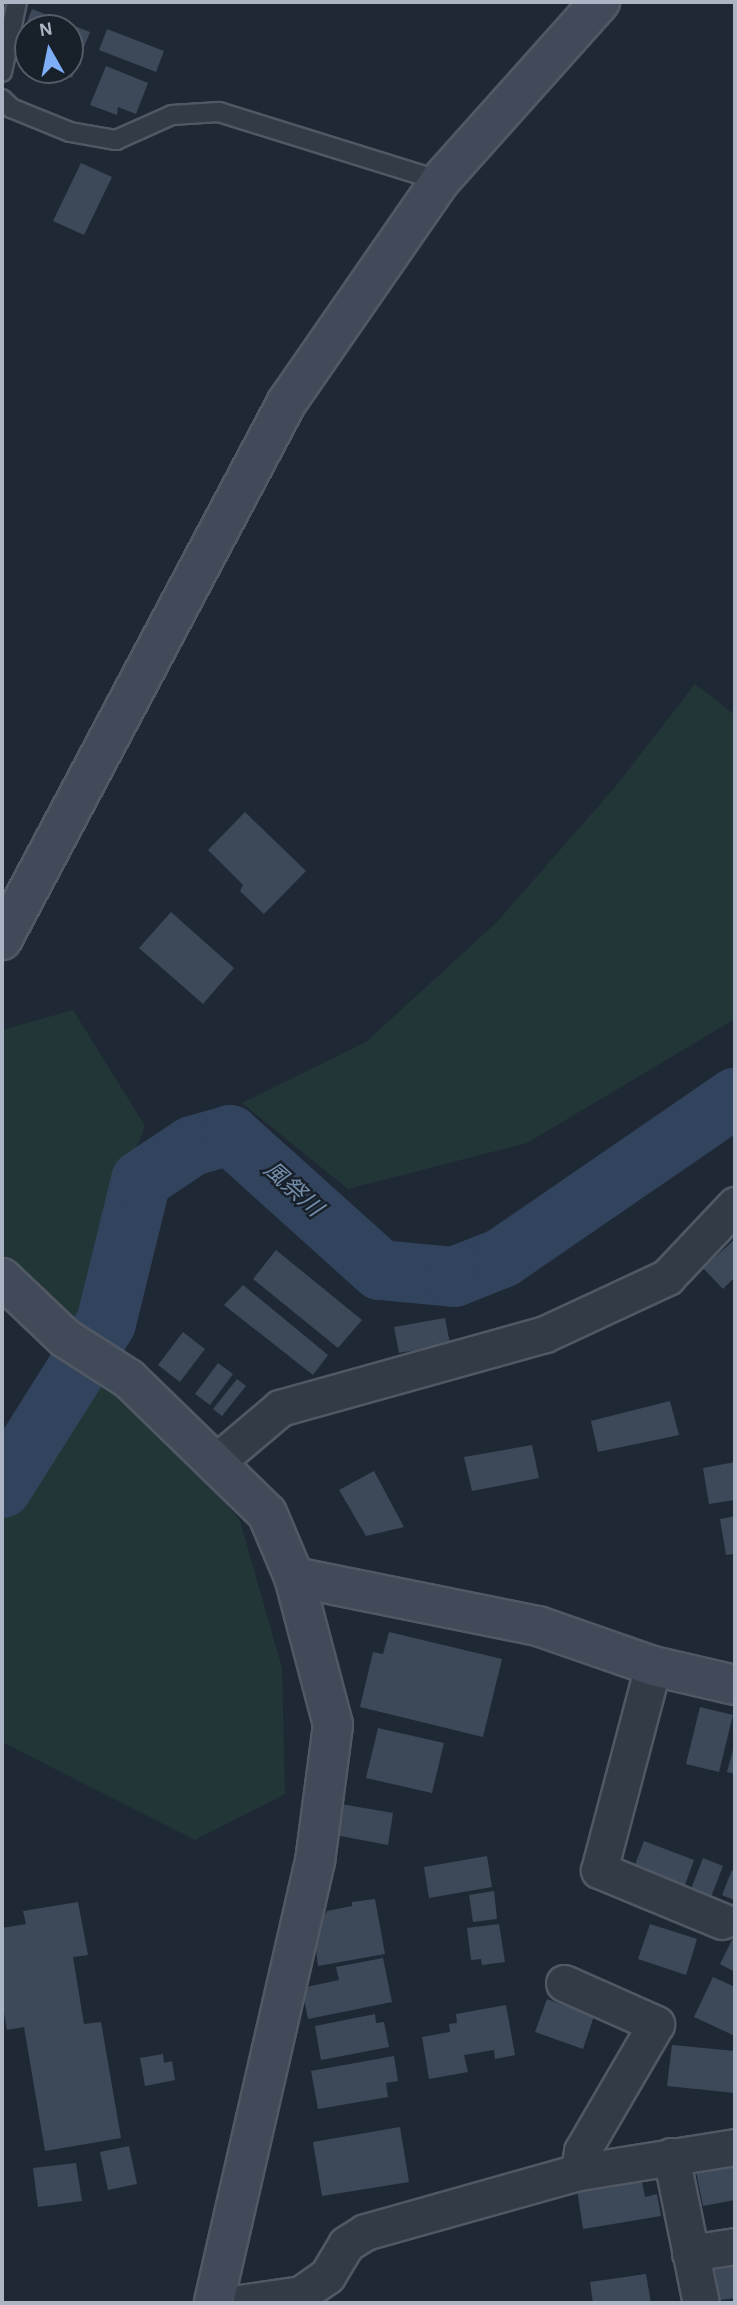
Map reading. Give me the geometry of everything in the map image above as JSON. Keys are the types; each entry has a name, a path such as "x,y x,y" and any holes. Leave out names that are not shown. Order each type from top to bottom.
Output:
{"street":[{"path":"2,940 287,402 440,181 600,2"},
{"path":"215,1463 280,1408 545,1334 667,1277 735,1205"},
{"path":"2,1278 65,1338 128,1379 267,1513 294,1577 332,1725 315,1861 214,2303"},
{"path":"294,1577 538,1626 653,1666 735,1685"},
{"path":"653,1666 599,1870 722,1921"},
{"path":"564,1983 656,2024 582,2151 579,2172"},
{"path":"240,2303 301,2294 327,2277 346,2244 365,2232 579,2172 735,2147"},
{"path":"671,2156 701,2303"},
{"path":"691,2253 735,2246"}],"lane":[{"path":"2,72 17,2"},
{"path":"2,99 11,108 70,132 116,140 172,115 219,112 440,181"}],"green space":[{"path":"695,684 735,715 735,1019 527,1143 348,1189 242,1103 366,1042 497,922 616,786"},
{"path":"73,1010 145,1126 109,1219 129,1379 240,1521 282,1668 285,1794 195,1840 2,1742 2,1506 63,1388 39,1313 2,1264 2,1030"}],"building":[{"path":"32,9 45,14 30,14"},
{"path":"107,29 164,51 156,72 99,50"},
{"path":"84,30 90,32 84,47"},
{"path":"106,66 148,83 136,114 118,107 117,115 90,105"},
{"path":"81,163 112,177 84,235 53,221"},
{"path":"245,812 306,871 264,914 240,891 243,885 208,850"},
{"path":"171,912 234,968 203,1004 139,948"},
{"path":"735,1239 735,1277 723,1289 703,1268"},
{"path":"276,1250 362,1320 338,1348 253,1279"},
{"path":"243,1285 328,1355 313,1375 224,1305"},
{"path":"445,1318 450,1344 399,1353 394,1327"},
{"path":"183,1332 205,1349 180,1382 158,1365"},
{"path":"218,1363 233,1374 210,1405 195,1394"},
{"path":"237,1379 246,1386 222,1416 213,1409"},
{"path":"670,1401 679,1435 598,1452 591,1421"},
{"path":"532,1445 539,1478 472,1491 464,1457"},
{"path":"735,1462 735,1500 709,1504 703,1468"},
{"path":"374,1471 404,1527 366,1536 339,1490"},
{"path":"735,1516 735,1554 726,1555 720,1519"},
{"path":"389,1632 502,1659 483,1737 360,1707 373,1652 383,1654"},
{"path":"700,1707 733,1715 719,1772 686,1764"},
{"path":"378,1728 444,1743 432,1793 366,1778"},
{"path":"735,1746 735,1774 727,1772"},
{"path":"341,1804 393,1813 388,1845 335,1835"},
{"path":"644,1841 694,1860 685,1885 634,1867"},
{"path":"487,1856 492,1887 429,1898 424,1867"},
{"path":"703,1858 723,1866 711,1897 691,1889"},
{"path":"732,1870 735,1871 735,1906 732,1905 734,1900 722,1895"},
{"path":"494,1891 497,1919 473,1922 469,1895"},
{"path":"375,1899 385,1954 318,1966 314,1932 327,1911 352,1906 352,1902"},
{"path":"78,1902 88,1955 73,1957 84,2024 101,2022 121,2138 45,2151 24,2027 7,2030 2,2002 2,1928 26,1924 23,1911"},
{"path":"499,1924 505,1962 482,1965 481,1959 471,1960 467,1928"},
{"path":"650,1924 697,1939 686,1975 638,1959"},
{"path":"735,1934 735,1972 720,1964"},
{"path":"383,1958 392,2002 308,2019 302,1988 339,1980 336,1967"},
{"path":"713,1977 735,1987 735,2036 694,2017"},
{"path":"547,1999 594,2016 583,2049 535,2032"},
{"path":"506,2005 515,2055 495,2059 494,2050 464,2055 468,2072 429,2079 422,2037 450,2032 449,2024 457,2023 456,2014"},
{"path":"375,2014 376,2023 384,2022 389,2047 321,2060 315,2026"},
{"path":"672,2045 735,2051 735,2093 667,2086"},
{"path":"163,2054 164,2063 172,2061 175,2080 145,2086 140,2058"},
{"path":"394,2056 398,2081 386,2083 388,2097 318,2109 311,2071"},
{"path":"400,2127 409,2182 322,2196 313,2142"},
{"path":"129,2146 137,2184 108,2190 100,2152"},
{"path":"76,2163 82,2201 38,2207 33,2168"},
{"path":"735,2163 735,2200 703,2206 696,2171"},
{"path":"641,2177 645,2197 657,2194 661,2216 583,2229 577,2189"},
{"path":"735,2260 735,2298 720,2300 714,2264"},
{"path":"646,2274 651,2303 593,2303 590,2282"}],"waterway":[{"name":"風祭川","path":"2,1488 106,1323 141,1180 192,1146 230,1135 380,1270 454,1277 502,1258 735,1098"}]}
